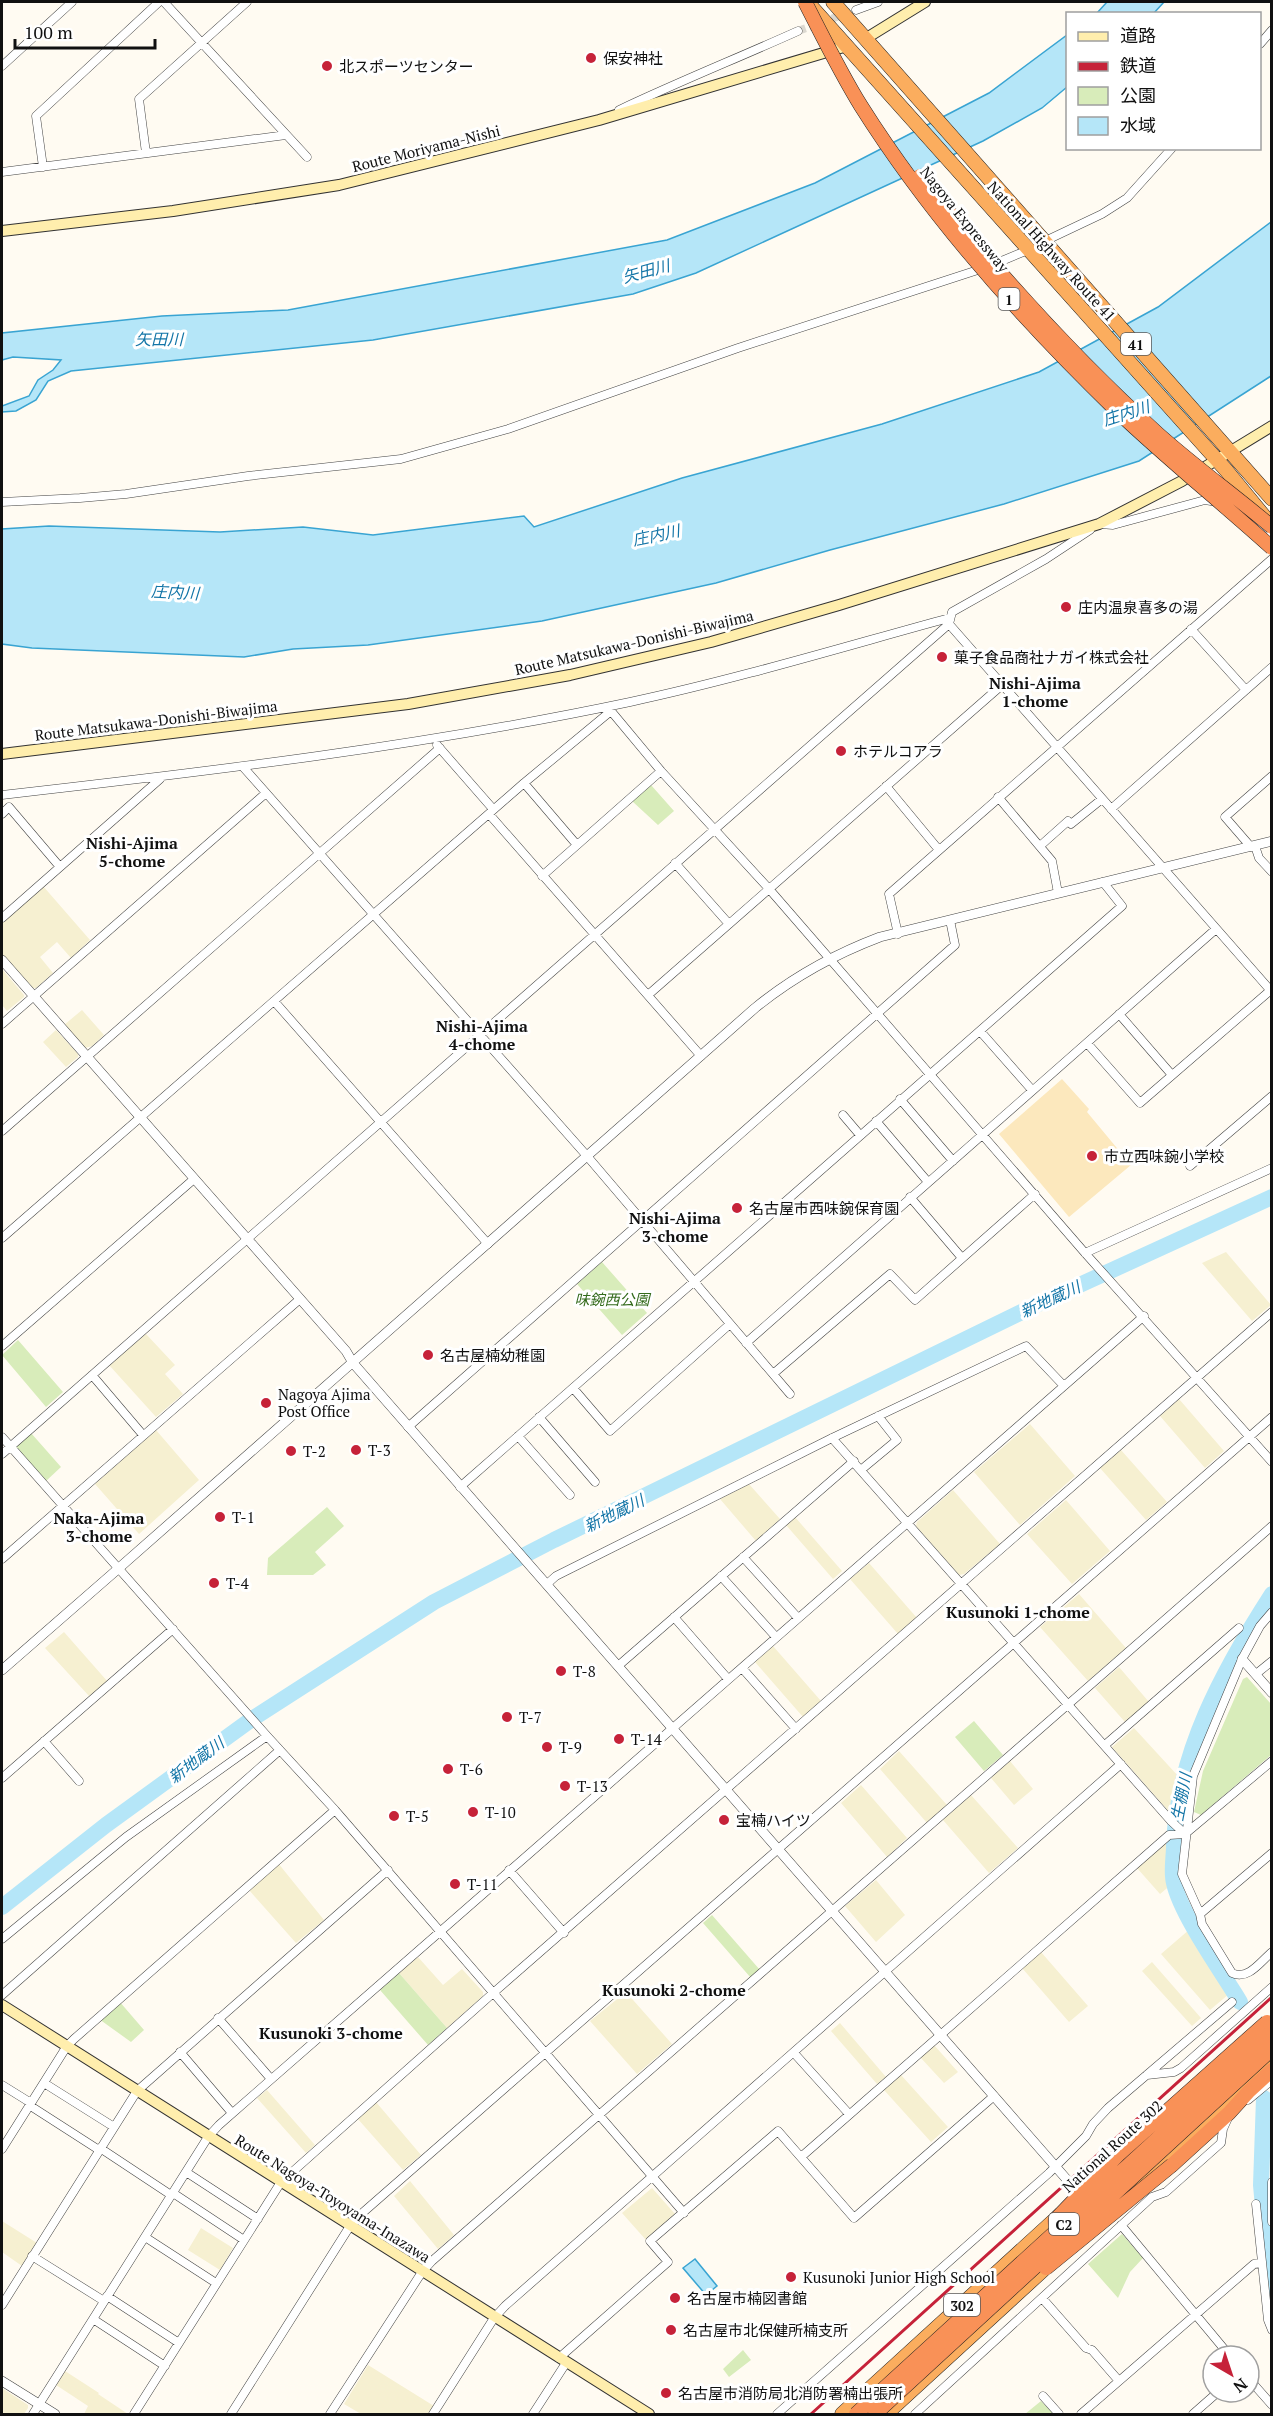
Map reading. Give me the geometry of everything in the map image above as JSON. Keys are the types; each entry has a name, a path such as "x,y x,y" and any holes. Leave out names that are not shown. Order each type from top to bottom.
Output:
{"highway":[{"name":"National Highway Route 41","path":"807,2 1217,460 1272,526"},
{"name":"Nagoya Expressway","path":"807,2 865,100 913,168 978,246 1122,401 1205,475 1272,526"},
{"name":"Nagoya Expressway","path":"807,2 832,55 883,140 970,254 1114,408 1272,548"},
{"name":"National Highway Route 41","path":"833,2 1272,499"},
{"name":"National Route 302","path":"842,2415 1270,2024"},
{"name":"C2","path":"875,2415 972,2316 1270,2024"},
{"name":"C2","path":"856,2415 972,2316 1272,2049"},
{"name":"302","path":"886,2415 1272,2063"},
{"path":"972,2316 1073,2247 1172,2165 1272,2070"}],"main road":[{"path":"865,39 925,2"},
{"name":"Route Moriyama-Nishi","path":"2,231 173,211 339,185 599,120 847,46"},
{"name":"Route Matsukawa-Donishi-Biwajima","path":"2,754 366,710 570,675 721,639 1099,524 1182,481 1272,426"},
{"name":"Route Nagoya-Toyoyama-Inazawa","path":"2,2005 649,2415"}],"street":[{"path":"2,66 72,2"},
{"path":"43,167 36,116 159,2"},
{"path":"164,2 308,157"},
{"path":"146,153 139,99 247,2"},
{"path":"858,6 878,2"},
{"path":"1261,44 1272,30"},
{"path":"599,120 667,87 798,31"},
{"path":"2,172 286,135"},
{"path":"1046,241 1102,214 1127,198 1170,150"},
{"path":"2,502 103,496 248,476 401,459 508,429 738,348 987,267 1028,250"},
{"path":"2,1454 949,621 952,612 1046,559 1099,524 1113,525 1205,500 1213,503 1231,497 1272,539"},
{"path":"898,933 888,894 1271,559"},
{"path":"949,621 1002,685 1271,990 1140,1103 1087,1043"},
{"path":"2,795 244,768 433,740 609,709 949,621"},
{"path":"1191,629 1246,690"},
{"path":"1111,809 1272,668"},
{"path":"648,995 1002,685"},
{"path":"609,709 713,830 770,890 1085,1253 1144,1316 1272,1462"},
{"path":"2,1238 609,709"},
{"path":"433,740 542,876 701,1056"},
{"path":"2,1131 440,748"},
{"path":"244,768 587,1156 790,1394"},
{"path":"542,876 661,771"},
{"path":"1272,776 1225,816 1272,872"},
{"path":"2,918 161,778"},
{"path":"524,783 577,845"},
{"path":"886,786 939,850"},
{"path":"2,1024 266,793"},
{"path":"998,797 1052,861 1058,893"},
{"path":"1040,846 1068,821 1071,824 1102,799"},
{"path":"2,814 9,807 60,867"},
{"path":"2,1670 116,1565 353,1362 775,992 829,959 860,945 898,933 1272,842"},
{"path":"675,863 729,924"},
{"path":"460,1487 1122,906 1102,882"},
{"path":"408,1427 955,945 950,920"},
{"path":"746,1343 1216,929"},
{"path":"2,960 346,1351 408,1427 670,1728 728,1790 831,1912 1101,2218"},
{"path":"274,1001 488,1244"},
{"path":"1119,1014 1172,1075"},
{"path":"980,1031 1032,1090"},
{"path":"1190,1166 1272,1096"},
{"path":"900,1100 953,1161"},
{"path":"843,1115 860,1135"},
{"path":"876,1121 928,1182"},
{"path":"1085,1253 1272,1167"},
{"path":"2,1346 194,1179"},
{"path":"773,1374 890,1274 915,1300 1035,1194"},
{"path":"910,1197 962,1258"},
{"path":"2,1559 300,1299"},
{"path":"134,2415 281,2182 492,1994 1272,1312"},
{"path":"33,2415 208,2137 670,1728 742,1668 1144,1316"},
{"path":"573,1388 609,1431 730,1324"},
{"path":"547,1584 556,1576 832,1438 1026,1346 1064,1386"},
{"path":"92,1376 143,1436"},
{"path":"862,1469 897,1440 878,1416"},
{"path":"540,1417 595,1482"},
{"path":"231,2415 350,2226 360,2215 1272,1417"},
{"path":"518,1436 570,1495"},
{"path":"2,1437 388,1870 492,1994 684,2213"},
{"path":"832,1438 1183,1832"},
{"path":"618,1666 854,1461"},
{"path":"330,2415 422,2272 432,2261 1272,1526"},
{"path":"744,1557 798,1618"},
{"path":"721,1576 776,1637"},
{"path":"1272,1612 1260,1626 1242,1659 1193,1776 1183,1832 1182,1874 1200,1914 1202,1924 1232,1973 1240,1976 1246,1974 1272,1952"},
{"path":"674,1617 728,1679"},
{"path":"1105,1745 1239,1628"},
{"path":"2,1778 173,1629"},
{"path":"1242,1659 1272,1693"},
{"path":"1256,1674 1272,1661"},
{"path":"742,1668 796,1729"},
{"path":"2,1939 126,1837 267,1736"},
{"path":"44,1741 79,1781"},
{"path":"2,1995 280,1750"},
{"path":"801,2157 1169,1835 1183,1832 1272,1761"},
{"path":"433,2415 494,2318 505,2306 1121,1764"},
{"path":"2,2149 67,2046 335,1810"},
{"path":"1200,1914 1272,1853"},
{"path":"2,2305 137,2091 388,1870"},
{"path":"509,1870 564,1933"},
{"path":"1145,2075 1178,2071 1272,1987"},
{"path":"777,2415 1049,2173 1086,2136 1093,2124 1108,2108 1232,2002"},
{"path":"218,2018 271,2079"},
{"path":"180,2052 232,2114"},
{"path":"794,2053 849,2114"},
{"path":"915,2415 1152,2197 1166,2192 1221,2143 1223,2129 1229,2117 1272,2080"},
{"path":"44,2083 114,2127"},
{"path":"2,2085 244,2240"},
{"path":"533,2415 562,2361 668,2262 650,2241 778,2131 854,2218 994,2096"},
{"path":"186,2172 258,2219"},
{"path":"1272,2182 1272,2222"},
{"path":"1256,2204 1268,2320 1272,2330"},
{"path":"1121,2225 1220,2344"},
{"path":"145,2237 216,2283"},
{"path":"1073,2269 1076,2241"},
{"path":"32,2256 179,2343"},
{"path":"1081,2415 1254,2264 1262,2263"},
{"path":"1042,2298 1119,2381"},
{"path":"93,2319 165,2366"},
{"path":"2,2381 56,2415"},
{"path":"1261,2393 1272,2405"},
{"path":"1043,2396 1059,2415"},
{"path":"1192,2415 1204,2404"}],"shaded area":[{"path":"43,886 90,940 71,958 57,942 40,957 53,973 36,988 31,988 2,955 2,922"},
{"path":"2,969 24,995 7,1011 2,1005"},
{"path":"82,1010 104,1035 92,1046 85,1048 64,1025"},
{"path":"56,1030 78,1054 78,1057 66,1067 43,1042"},
{"path":"1226,1252 1271,1305 1252,1321 1202,1263"},
{"path":"146,1334 175,1365 165,1374 183,1394 156,1417 109,1365"},
{"path":"1179,1399 1224,1451 1205,1468 1160,1416"},
{"path":"1030,1424 1075,1476 1020,1525 974,1472"},
{"path":"156,1430 199,1480 139,1534 95,1484"},
{"path":"1121,1450 1167,1502 1146,1520 1100,1468"},
{"path":"749,1484 780,1519 756,1541 720,1499"},
{"path":"953,1490 1000,1544 964,1574 959,1575 916,1526 917,1522"},
{"path":"1066,1500 1110,1551 1072,1584 1027,1534"},
{"path":"795,1517 842,1571 833,1579 786,1525"},
{"path":"869,1563 917,1618 898,1634 850,1579"},
{"path":"1079,1594 1126,1648 1088,1681 1040,1627"},
{"path":"64,1632 108,1682 89,1696 45,1648"},
{"path":"773,1646 821,1701 803,1717 755,1662"},
{"path":"1119,1667 1149,1702 1125,1722 1095,1688"},
{"path":"1134,1728 1179,1777 1173,1816 1112,1747"},
{"path":"899,1751 947,1805 927,1823 880,1769"},
{"path":"1010,1761 1033,1789 1014,1805 991,1778"},
{"path":"861,1785 907,1838 887,1857 841,1803"},
{"path":"971,1795 1018,1848 989,1873 943,1820"},
{"path":"1168,1841 1172,1884 1160,1894 1137,1868"},
{"path":"278,1863 324,1920 296,1943 249,1890"},
{"path":"876,1880 905,1915 876,1942 845,1906"},
{"path":"1190,1929 1229,1994 1210,2010 1161,1954"},
{"path":"1041,1952 1088,2006 1069,2022 1022,1968"},
{"path":"418,1957 443,1985 462,1969 483,1992 483,1996 447,2028 399,1973"},
{"path":"1152,1962 1201,2018 1192,2026 1142,1971"},
{"path":"626,1992 672,2044 637,2074 590,2021"},
{"path":"840,2023 886,2077 877,2084 831,2031"},
{"path":"934,2045 958,2072 944,2083 920,2057"},
{"path":"901,2075 948,2127 931,2142 884,2090"},
{"path":"267,2090 315,2145 306,2153 257,2098"},
{"path":"376,2102 421,2155 403,2170 357,2118"},
{"path":"410,2181 454,2235 438,2249 394,2196"},
{"path":"652,2188 675,2214 646,2240 622,2213"},
{"path":"2,2221 37,2243 22,2266 2,2252"},
{"path":"201,2228 233,2248 220,2270 188,2250"},
{"path":"368,2365 434,2406 428,2414 361,2414 344,2404"},
{"path":"65,2371 128,2414 84,2414 88,2406 56,2385"},
{"path":"2,2388 28,2405 24,2414 2,2413"}],"green space":[{"path":"651,785 674,811 658,825 632,801"},
{"name":"味鋺西公園","path":"602,1262 647,1313 622,1335 577,1284"},
{"path":"18,1340 63,1392 46,1407 2,1355"},
{"path":"31,1433 61,1467 46,1481 15,1446"},
{"path":"327,1507 344,1526 315,1552 326,1565 313,1575 267,1575 268,1558"},
{"path":"1247,1677 1271,1704 1271,1755 1201,1815 1194,1812 1203,1771 1243,1679"},
{"path":"974,1721 1003,1755 984,1771 955,1737"},
{"path":"712,1915 760,1970 751,1978 703,1923"},
{"path":"399,1973 447,2028 428,2045 380,1990"},
{"path":"119,2001 144,2030 131,2042 99,2019"},
{"path":"1122,2234 1143,2258 1130,2272 1118,2298 1088,2264"},
{"path":"743,2350 751,2360 729,2377 723,2369"},
{"path":"1041,2401 1054,2414 1025,2414"}],"sand":[{"path":"1062,1079 1089,1109 1087,1112 1131,1165 1069,1217 999,1134"}],"water":[{"path":"1107,2 1164,2 1155,12 1098,12"},
{"name":"矢田川","path":"1066,36 1066,88 1042,108 983,141 696,273 633,294 373,340 71,371 48,381 36,400 16,411 2,412 2,406 29,396 38,380 53,370 61,360 13,357 2,360 2,333 162,316 288,310 667,240 815,183 989,93"},
{"name":"庄内川","path":"1271,222 1271,376 1139,461 1004,504 716,583 542,621 368,645 293,649 244,657 32,648 2,644 2,529 49,526 220,532 303,527 373,535 524,516 534,527 682,478 882,424 1039,372 1158,307"},
{"path":"695,2259 717,2286 706,2295 683,2268"}],"waterway":[{"name":"新地蔵川","path":"2,1907 106,1825 252,1719 434,1602 554,1540 1038,1304 1272,1197"},
{"name":"生棚川","path":"1240,2002 1193,1927 1178,1896 1173,1874 1174,1846 1177,1812 1193,1746 1236,1652 1272,1594"},
{"name":"生棚川","path":"1264,2098 1261,2185 1272,2308"}],"tunnel":[{"path":"798,31 856,10"}],"railway":[{"path":"811,2414 1272,1997"}],"place":[{"name":"保安神社","path":"591,58"},
{"name":"北スポーツセンター","path":"327,66"},
{"name":"庄内温泉喜多の湯","path":"1066,607"},
{"name":"菓子食品商社ナガイ株式会社","path":"942,657"},
{"name":"ホテルコアラ","path":"841,751"},
{"name":"市立西味鋺小学校","path":"1092,1156"},
{"name":"名古屋市西味鋺保育園","path":"737,1208"},
{"name":"名古屋楠幼稚園","path":"428,1355"},
{"name":"Nagoya Ajima Post Office","path":"266,1403"},
{"name":"T-3","path":"356,1450"},
{"name":"T-2","path":"291,1451"},
{"name":"T-1","path":"220,1517"},
{"name":"T-4","path":"214,1583"},
{"name":"T-8","path":"561,1671"},
{"name":"T-7","path":"507,1717"},
{"name":"T-14","path":"619,1739"},
{"name":"T-9","path":"547,1747"},
{"name":"T-6","path":"448,1769"},
{"name":"T-13","path":"565,1786"},
{"name":"T-10","path":"473,1812"},
{"name":"T-5","path":"394,1816"},
{"name":"宝楠ハイツ","path":"724,1820"},
{"name":"T-11","path":"455,1884"},
{"name":"Kusunoki Junior High School","path":"791,2277"},
{"name":"名古屋市楠図書館","path":"675,2298"},
{"name":"名古屋市北保健所楠支所","path":"671,2330"},
{"name":"名古屋市消防局北消防署楠出張所","path":"666,2393"}],"district":[{"name":"Nishi-Ajima 1-chome","path":"1035,692"},
{"name":"Nishi-Ajima 5-chome","path":"132,852"},
{"name":"Nishi-Ajima 4-chome","path":"482,1035"},
{"name":"Nishi-Ajima 3-chome","path":"675,1227"},
{"name":"Naka-Ajima 3-chome","path":"99,1527"},
{"name":"Kusunoki 1-chome","path":"1018,1612"},
{"name":"Kusunoki 2-chome","path":"674,1990"},
{"name":"Kusunoki 3-chome","path":"331,2033"}]}
